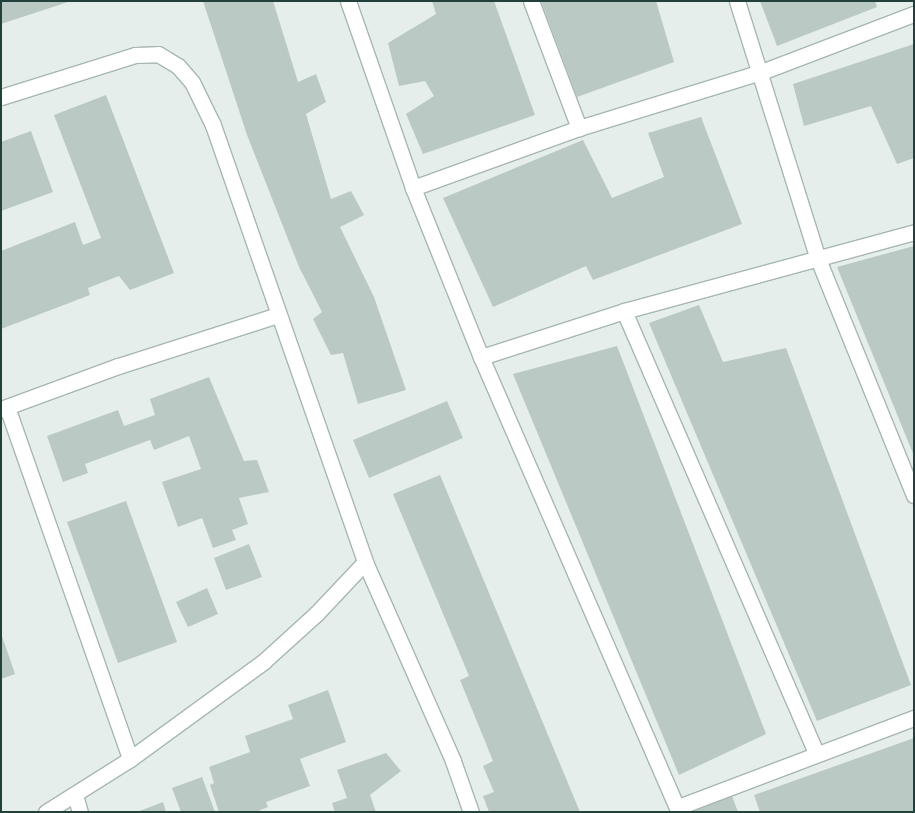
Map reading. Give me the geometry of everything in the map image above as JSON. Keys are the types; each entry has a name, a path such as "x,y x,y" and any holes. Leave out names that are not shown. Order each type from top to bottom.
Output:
{"street":[{"path":"348,1 413,188 481,357 678,809 816,753 914,718"},
{"path":"531,1 580,128"},
{"path":"737,1 761,72 818,259 914,495"},
{"path":"413,188 580,128 761,72 908,10"},
{"path":"1,97 135,55 158,54 178,66 203,100 365,562 452,761 471,812"},
{"path":"481,357 624,311 914,232"},
{"path":"624,311 816,753"},
{"path":"130,759 4,408 118,366 278,314"},
{"path":"46,812 130,759 262,662 316,614 365,562"},
{"path":"75,795 80,812"}],"building":[{"path":"1,1 68,1 68,2 1,24"},
{"path":"203,1 273,1 298,82 316,74 326,102 306,114 331,199 351,191 364,215 340,227 374,297 406,390 358,404 343,353 331,355 313,319 322,312 299,267 247,135"},
{"path":"432,1 494,1 535,115 423,154 406,114 434,96 425,81 399,86 388,43 436,14"},
{"path":"541,1 656,1 674,62 577,97"},
{"path":"760,1 875,1 877,7 777,46"},
{"path":"914,44 914,158 897,164 871,106 804,126 793,84"},
{"path":"106,95 174,273 130,290 119,276 88,288 90,295 1,329 1,251 75,222 83,245 101,238 54,115"},
{"path":"701,117 742,224 593,280 586,266 493,307 443,198 583,140 612,198 664,177 648,133"},
{"path":"31,131 53,192 1,211 1,142"},
{"path":"914,246 914,456 837,267"},
{"path":"699,305 723,362 786,348 911,685 817,721 649,323"},
{"path":"617,346 766,734 679,775 513,374"},
{"path":"209,377 244,461 257,460 269,492 239,498 248,524 232,530 236,540 213,548 202,518 178,527 162,482 201,469 189,436 154,450 150,440 85,464 88,473 63,482 47,436 118,410 124,426 155,415 150,399"},
{"path":"447,401 463,438 369,478 353,440"},
{"path":"440,475 580,812 489,812 483,796 494,792 483,766 493,761 460,680 469,676 393,494"},
{"path":"126,501 177,642 118,663 67,522"},
{"path":"249,544 262,577 226,590 214,558"},
{"path":"207,588 218,614 188,627 176,602"},
{"path":"1,637 15,674 1,679"},
{"path":"328,690 346,742 300,759 310,786 266,802 268,807 256,812 219,812 210,785 214,783 209,767 250,752 245,736 293,719 288,705"},
{"path":"914,738 914,812 760,812 754,795"},
{"path":"386,753 401,771 370,795 376,812 335,812 332,803 347,798 337,770"},
{"path":"202,777 215,812 181,812 172,788"},
{"path":"732,796 738,812 689,812"},
{"path":"163,802 166,812 137,812"}]}
